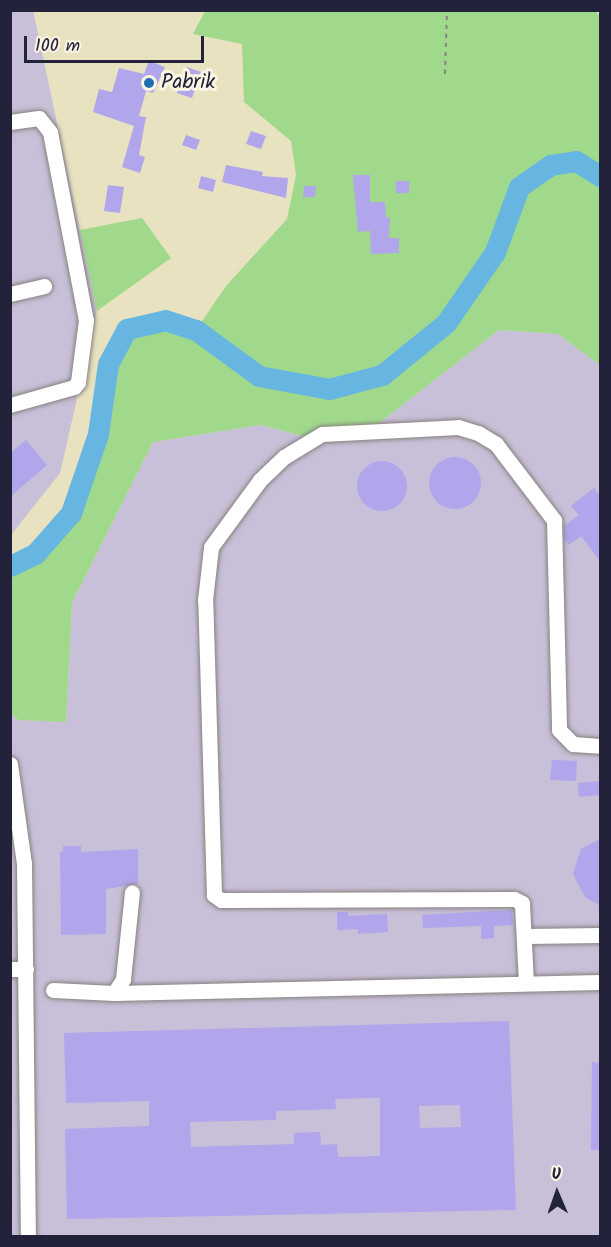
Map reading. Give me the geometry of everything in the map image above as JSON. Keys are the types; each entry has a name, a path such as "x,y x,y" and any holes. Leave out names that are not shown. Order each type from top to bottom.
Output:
{"lane":[{"path":"10,122 39,117 50,132 86,320 78,382 74,387 10,405"},
{"path":"10,294 44,286"},
{"path":"526,983 526,936 522,903 514,899 221,900 214,895 205,600 211,548 260,480 284,457 322,434 458,427 478,433 496,444 554,520 559,730 573,744 600,746"},
{"path":"10,764 24,863 18,969 28,1236"},
{"path":"114,993 123,979 132,892"},
{"path":"526,936 600,935"},
{"path":"53,990 114,993 600,982"}],"path":[{"path":"446,74 447,10"}],"shaded area":[{"path":"33,10 97,311 60,473 11,535 10,11"},
{"path":"499,330 558,334 600,365 600,1236 11,1236 10,713 18,720 66,722 72,603 153,442 261,425 321,441 374,427"}],"green space":[{"path":"205,11 595,11 600,16 600,365 558,334 499,330 374,427 321,441 261,425 153,442 72,603 66,722 18,720 11,713 11,566 35,554 71,512 98,434 108,364 127,329 165,320 196,330 226,286 287,219 296,175 291,141 244,102 242,44 193,34"},
{"path":"142,218 171,258 97,311 80,230"}],"building":[{"path":"149,61 165,67 153,93 146,91 139,116 146,117 139,155 145,157 140,173 122,167 134,126 93,112 99,89 112,92 119,68 144,74"},
{"path":"187,67 201,72 192,98 177,93"},
{"path":"251,131 266,136 261,149 246,144"},
{"path":"186,135 200,140 196,150 182,145"},
{"path":"226,165 263,172 262,176 288,178 286,198 222,182"},
{"path":"353,175 370,175 370,202 385,202 386,217 390,218 389,238 399,238 399,253 371,254 370,231 358,232"},
{"path":"201,176 216,180 213,192 198,188"},
{"path":"396,181 409,181 409,193 396,193"},
{"path":"108,185 124,187 120,213 104,211"},
{"path":"304,186 316,186 315,197 303,197"},
{"path":"26,440 47,465 10,497 10,453"},
{"path":"455,457 465,459 473,465 479,473 481,483 479,493 473,501 465,507 455,509 445,507 437,501 431,493 429,483 431,473 437,465 445,459"},
{"path":"382,461 391,463 402,472 407,486 405,495 396,506 382,511 373,509 362,500 357,486 359,477 368,466"},
{"path":"594,488 600,496 600,561 581,536 569,545 564,539 564,526 579,515 571,506"},
{"path":"552,760 577,761 576,781 550,780"},
{"path":"600,781 600,795 579,797 578,783"},
{"path":"600,839 600,906 585,897 573,874 581,849"},
{"path":"63,846 81,846 81,852 138,849 138,884 106,889 106,934 61,935 60,852 63,852"},
{"path":"512,910 513,925 494,926 494,938 481,939 481,926 423,928 422,915"},
{"path":"337,912 348,912 348,916 387,914 388,932 358,934 358,929 337,930"},
{"path":"509,1021 516,1210 67,1219 65,1129 149,1126 149,1101 66,1103 64,1033","holes":["380,1098 380,1156 338,1157 337,1144 321,1145 320,1132 294,1133 294,1144 191,1147 190,1122 276,1120 276,1111 336,1109 335,1099","460,1105 461,1127 420,1128 419,1106"]},
{"path":"592,1062 600,1063 600,1150 591,1150"}],"waterway":[{"path":"10,566 35,554 71,513 98,434 108,364 127,329 165,320 196,330 259,376 329,389 382,375 446,323 495,252 519,187 551,165 576,161 600,176"}],"place":[{"name":"Pabrik","path":"149,83"}]}
